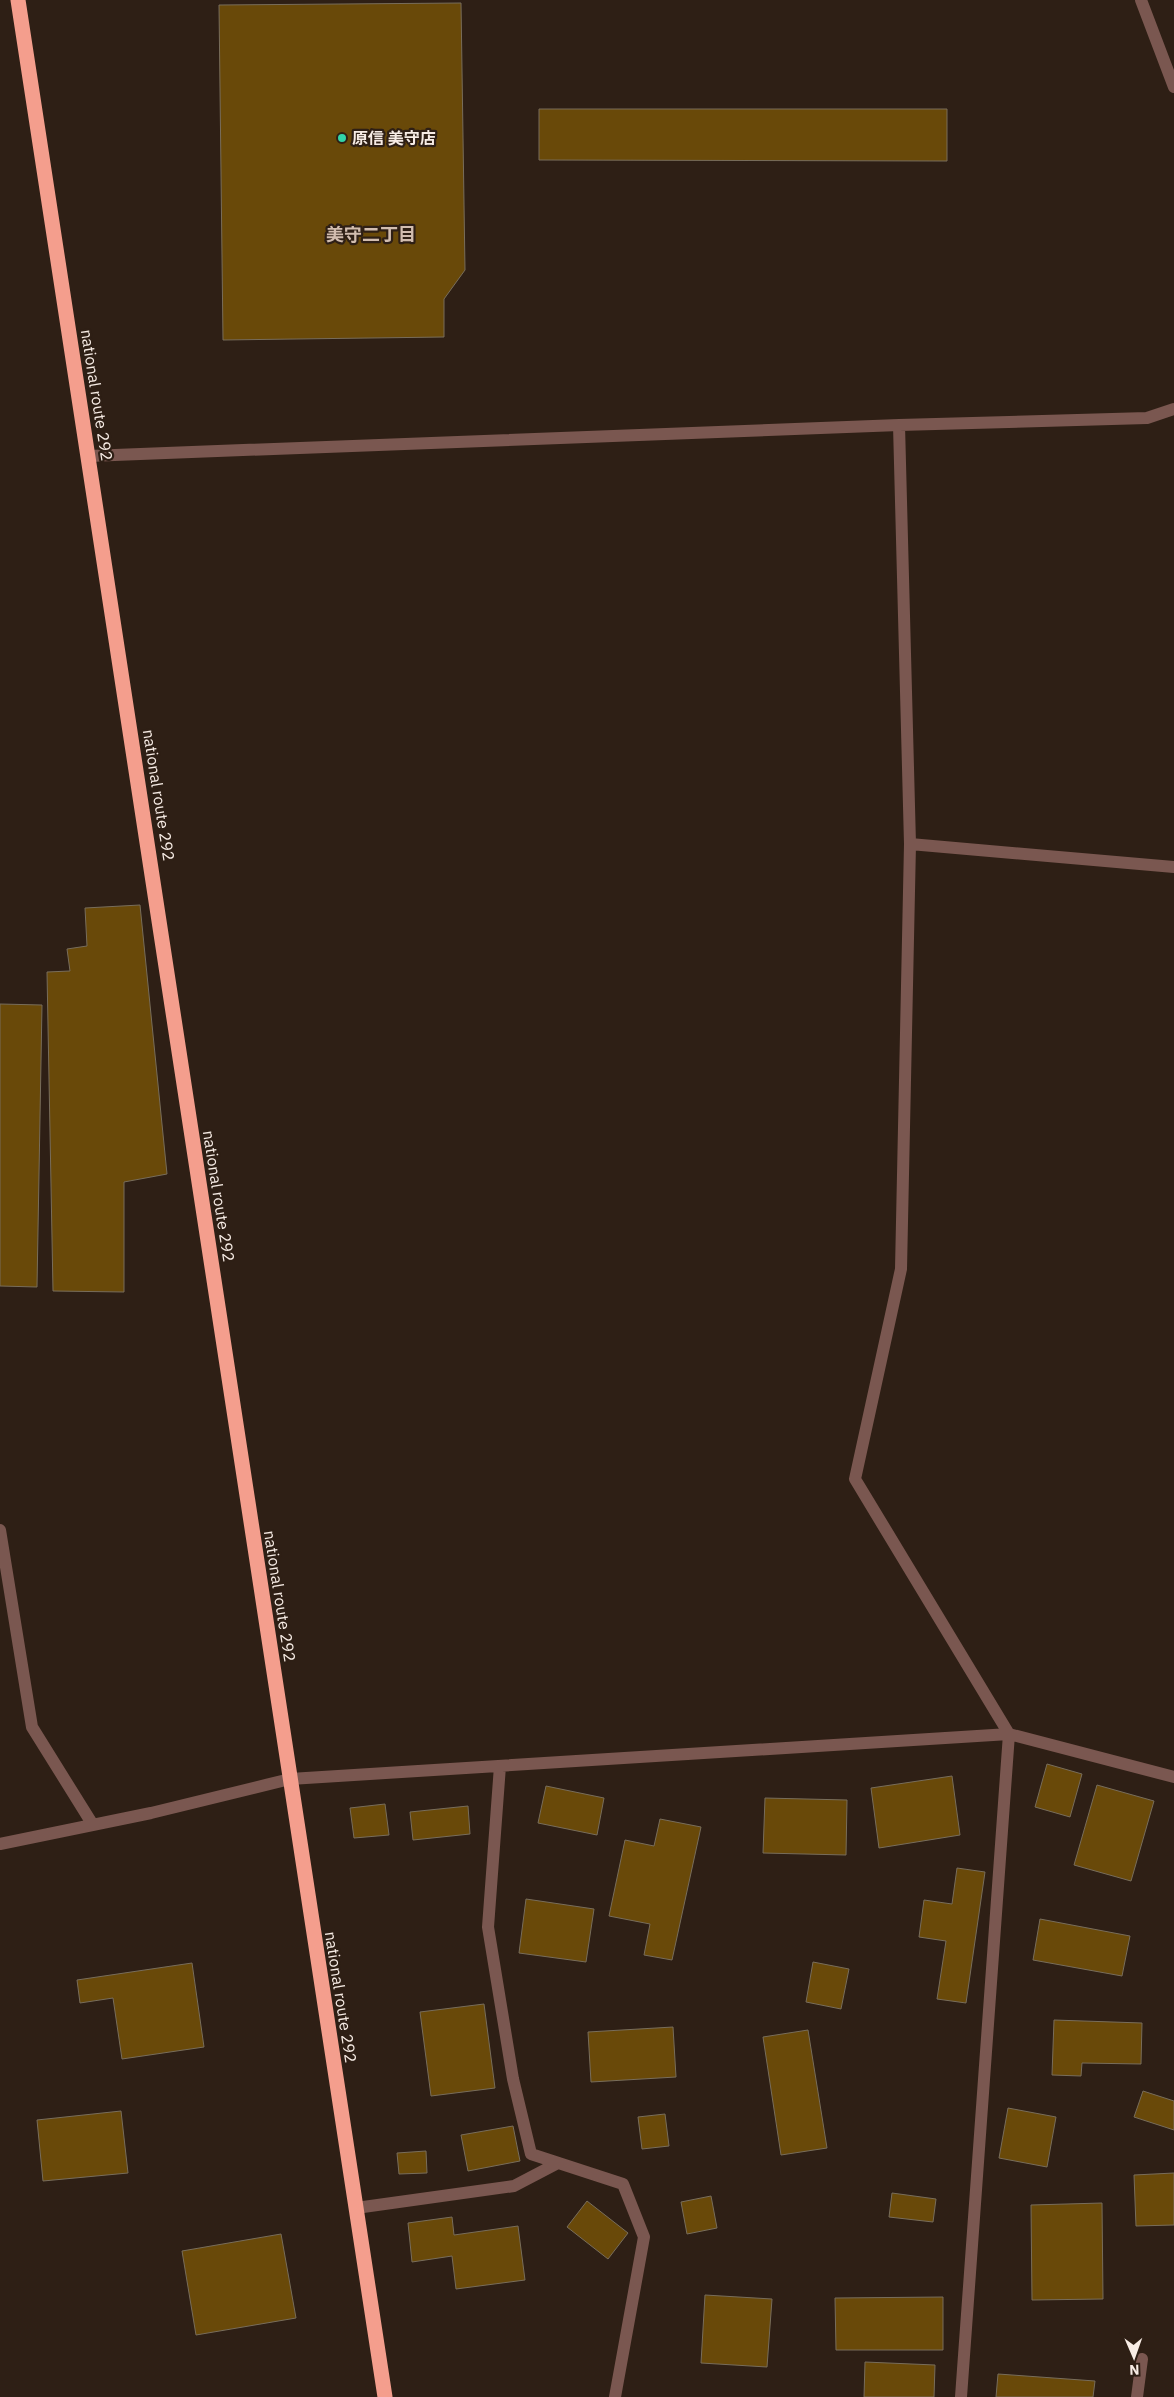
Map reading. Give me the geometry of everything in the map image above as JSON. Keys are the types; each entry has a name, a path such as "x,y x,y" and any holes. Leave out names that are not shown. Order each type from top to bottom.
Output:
{"highway":[{"name":"national route 292","path":"18,0 385,2397"}],"street":[{"path":"1141,0 1174,86"},
{"path":"89,456 899,425 1147,418 1174,409"},
{"path":"899,425 910,844 901,1269 854,1479 1010,1734 961,2397"},
{"path":"910,844 1174,867"},
{"path":"0,1530 32,1727 93,1825"},
{"path":"0,1844 93,1825 290,1779 1010,1734 1174,1777"},
{"path":"500,1766 488,1928 513,2079 531,2154 623,2184 644,2237 615,2397"},
{"path":"356,2208 514,2186 558,2163"},
{"path":"1137,2397 1142,2359"}],"building":[{"name":"原信 美守店","path":"461,3 465,270 444,299 444,337 223,340 219,5"},
{"path":"539,109 947,109 947,161 539,160"},
{"path":"140,905 167,1174 124,1182 124,1292 53,1291 47,972 70,971 67,949 87,946 85,908"},
{"path":"0,1004 42,1005 37,1287 0,1286"},
{"path":"1047,1764 1082,1774 1070,1817 1035,1807"},
{"path":"952,1776 960,1835 879,1848 871,1788"},
{"path":"1097,1785 1154,1801 1131,1881 1074,1865"},
{"path":"546,1786 604,1798 597,1835 538,1823"},
{"path":"765,1798 847,1800 846,1855 763,1853"},
{"path":"385,1804 389,1835 354,1838 350,1808"},
{"path":"468,1806 470,1834 413,1840 410,1812"},
{"path":"660,1819 701,1827 672,1960 644,1955 650,1924 609,1916 625,1840 654,1846"},
{"path":"957,1868 985,1872 966,2003 937,1999 946,1941 919,1937 924,1900 952,1904"},
{"path":"526,1899 594,1909 586,1962 519,1953"},
{"path":"1040,1919 1130,1936 1122,1976 1033,1960"},
{"path":"813,1962 849,1969 841,2009 806,2002"},
{"path":"192,1963 204,2047 122,2059 113,1998 80,2003 77,1980"},
{"path":"484,2004 495,2088 431,2096 420,2012"},
{"path":"1054,2020 1142,2023 1141,2064 1082,2063 1081,2076 1052,2075"},
{"path":"673,2027 676,2077 591,2082 588,2032"},
{"path":"808,2030 827,2148 781,2155 763,2037"},
{"path":"1143,2091 1174,2101 1174,2130 1134,2117"},
{"path":"1008,2108 1056,2117 1047,2167 999,2158"},
{"path":"121,2111 128,2173 43,2181 37,2120"},
{"path":"665,2114 669,2146 642,2149 638,2117"},
{"path":"513,2126 520,2161 468,2171 461,2135"},
{"path":"426,2151 427,2173 399,2174 397,2153"},
{"path":"1174,2173 1174,2225 1136,2226 1134,2175"},
{"path":"892,2193 936,2199 933,2222 889,2217"},
{"path":"711,2196 717,2228 687,2234 681,2202"},
{"path":"587,2201 628,2233 608,2259 567,2227"},
{"path":"1102,2203 1103,2299 1032,2300 1031,2205"},
{"path":"452,2217 454,2235 518,2226 525,2280 456,2289 452,2256 412,2262 408,2223"},
{"path":"281,2234 296,2318 196,2335 182,2251"},
{"path":"705,2295 772,2299 767,2367 701,2363"},
{"path":"943,2297 943,2350 836,2350 835,2298"},
{"path":"865,2362 935,2365 934,2397 864,2397"},
{"path":"998,2374 1095,2381 1093,2397 996,2397"}],"place":[{"name":"原信 美守店","path":"342,138"}],"district":[{"name":"美守二丁目","path":"371,234"}]}
